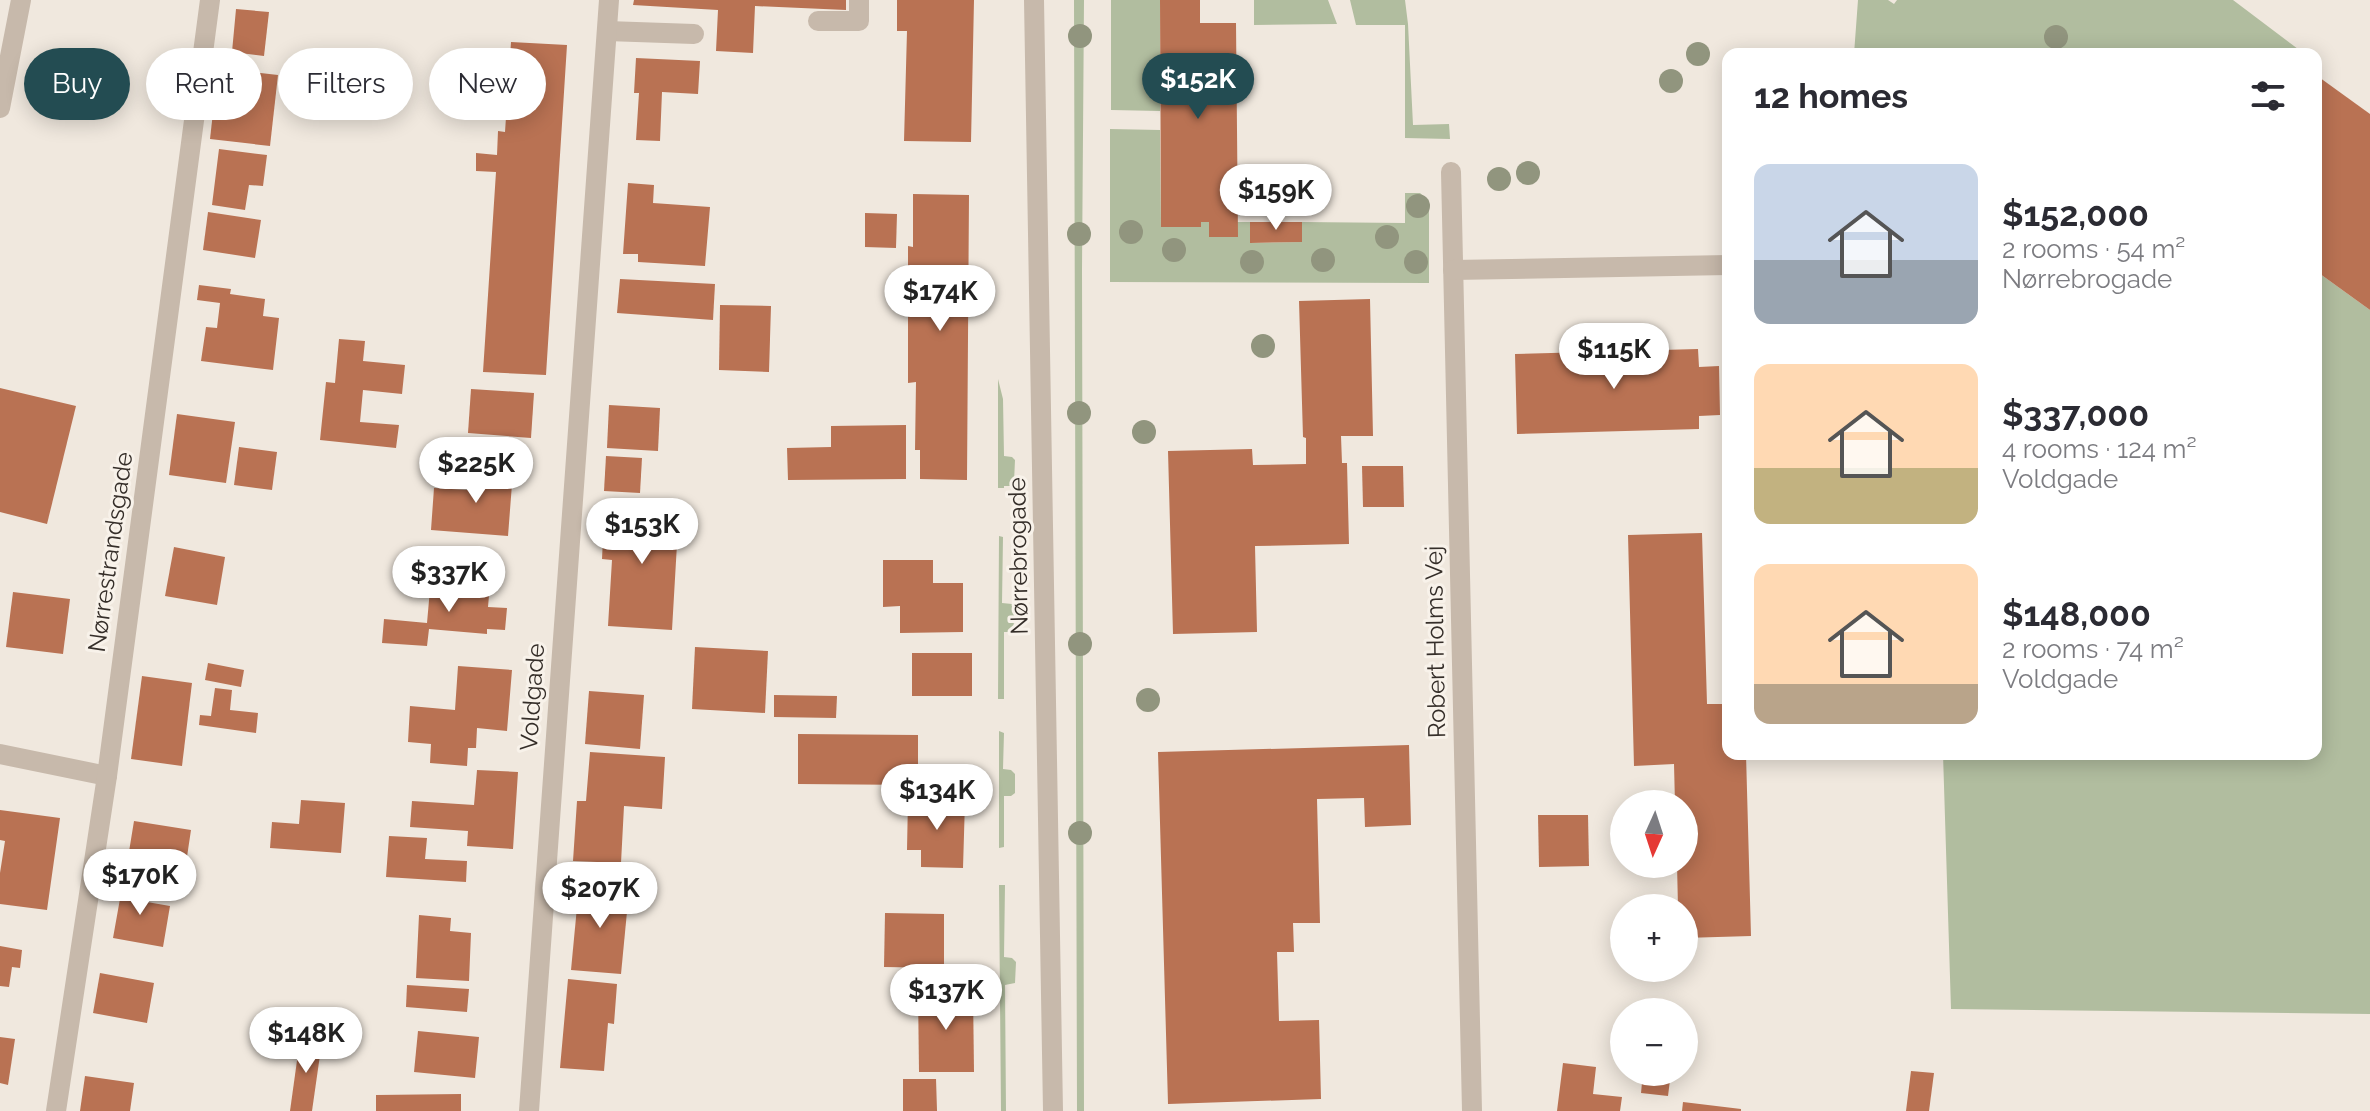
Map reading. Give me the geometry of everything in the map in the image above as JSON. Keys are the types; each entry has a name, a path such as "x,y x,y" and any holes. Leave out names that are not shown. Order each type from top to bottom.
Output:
{"street":[{"path":"0,108 21,0"},
{"name":"Nørrestrandsgade","path":"56,1111 107,776 210,0"},
{"name":"Voldgade","path":"529,1111 609,0"},
{"path":"818,21 859,21 859,0"},
{"name":"Nørrebrogade","path":"1034,0 1053,1111"},
{"path":"607,31 694,34"},
{"name":"Robert Holms Vej","path":"1451,172 1472,1111"},
{"path":"1453,270 1722,265"},
{"path":"0,754 107,776"}],"green space":[{"path":"1074,0 1084,0 1084,1111 1077,1111"},
{"path":"1111,0 1160,0 1160,111 1111,110"},
{"path":"1254,0 1328,0 1337,24 1254,25"},
{"path":"1350,0 1405,0 1413,125 1449,124 1450,139 1405,138 1405,25 1356,25"},
{"path":"1858,0 1888,0 1894,4 1897,0 2233,0 2297,48 1854,48"},
{"path":"1110,129 1160,130 1161,227 1200,227 1201,222 1209,222 1209,237 1237,237 1237,222 1250,222 1250,243 1302,242 1302,222 1405,223 1405,193 1420,193 1429,201 1429,283 1110,282"},
{"path":"2322,275 2370,310 2370,1014 1951,1009 1943,760 2322,760"},
{"path":"998,379 1003,399 1004,456 1015,460 1014,482 1004,488 998,488"},
{"path":"999,536 1003,537 1002,603 1012,604 1014,614 1011,632 1004,632 1004,699 998,699"},
{"path":"999,731 1004,733 1003,769 1015,774 1015,793 1004,796 1004,847 999,848"},
{"path":"999,885 1005,885 1004,957 1016,962 1015,983 1005,985 1006,1111 1001,1111"}],"building":[{"path":"634,0 846,0 846,10 755,6 753,53 716,51 718,10 633,5"},
{"path":"897,0 974,0 971,142 904,141 907,31 897,31"},
{"path":"1160,0 1200,0 1200,23 1236,23 1238,237 1209,237 1209,222 1201,222 1201,227 1161,227"},
{"path":"236,9 269,12 264,56 262,48 232,48"},
{"path":"511,42 567,45 546,375 483,372 496,172 476,171 476,153 497,155 498,131 505,132 506,120 546,120 546,48 511,48"},
{"path":"636,58 700,61 698,94 662,92 660,141 636,140 639,93 634,93"},
{"path":"262,73 278,75 270,146 210,139 212,120 262,120"},
{"path":"2322,79 2370,114 2370,310 2322,275"},
{"path":"219,149 267,155 263,186 249,185 245,210 212,205"},
{"path":"628,183 654,185 653,203 710,207 705,266 638,262 638,254 623,254"},
{"path":"913,194 969,195 967,480 920,479 920,450 915,450 916,382 908,383 908,246 913,247"},
{"path":"208,212 261,220 255,258 203,250"},
{"path":"865,213 897,214 896,248 865,247"},
{"path":"1250,222 1302,222 1302,242 1250,243"},
{"path":"620,279 715,284 713,320 617,313"},
{"path":"199,285 231,289 230,294 265,299 263,316 279,318 273,370 201,361 206,327 217,328 220,303 197,300"},
{"path":"1370,299 1373,436 1341,436 1342,463 1347,463 1349,544 1255,546 1257,632 1173,634 1168,451 1252,449 1253,465 1306,464 1299,301"},
{"path":"720,305 771,306 769,372 719,370"},
{"path":"339,339 365,341 363,361 405,365 402,394 363,390 360,422 399,425 396,448 320,440 326,382 335,383"},
{"path":"1698,349 1699,367 1719,366 1720,415 1699,416 1699,429 1517,434 1515,354"},
{"path":"0,388 76,406 47,524 0,512"},
{"path":"471,389 534,393 531,438 468,433"},
{"path":"609,405 660,408 658,451 607,448"},
{"path":"177,414 235,422 226,483 169,475"},
{"path":"906,425 906,479 788,480 787,448 831,447 831,426"},
{"path":"239,447 277,452 272,490 234,485"},
{"path":"606,456 642,458 640,493 604,491"},
{"path":"1362,466 1403,466 1404,507 1363,507"},
{"path":"470,468 513,471 508,536 431,530 434,488 469,490"},
{"path":"614,502 668,505 668,513 680,514 679,532 666,531 666,543 677,544 672,630 608,626 612,560 602,559 603,538 612,539"},
{"path":"1702,533 1707,704 1722,704 1722,760 1746,760 1751,936 1698,938 1698,894 1678,894 1677,878 1698,878 1698,790 1675,790 1674,764 1634,766 1628,535"},
{"path":"174,547 225,557 217,605 165,596"},
{"path":"883,560 933,560 933,583 963,583 963,632 900,633 900,606 883,607"},
{"path":"431,578 490,584 488,607 507,608 505,630 487,629 487,634 429,629 427,646 382,643 384,619 427,623"},
{"path":"13,592 70,599 63,654 6,647"},
{"path":"695,647 768,651 765,713 692,709"},
{"path":"912,653 972,653 972,696 912,696"},
{"path":"208,663 244,670 241,687 205,680"},
{"path":"458,666 512,670 507,731 477,728 476,748 468,748 467,766 430,763 431,744 408,742 410,706 455,710"},
{"path":"142,676 192,683 182,766 131,759"},
{"path":"215,688 232,690 230,710 258,713 256,733 199,725 200,715 211,716"},
{"path":"589,691 644,695 640,749 585,744"},
{"path":"774,695 837,696 836,718 774,717"},
{"path":"798,734 918,735 918,785 798,784"},
{"path":"1409,745 1411,825 1365,827 1364,798 1317,799 1320,923 1293,923 1294,952 1277,952 1279,1021 1319,1020 1321,1099 1168,1104 1158,752"},
{"path":"590,752 665,757 662,809 624,806 621,863 573,861 577,801 586,801"},
{"path":"477,770 518,772 513,849 467,846 468,831 410,827 412,801 474,805"},
{"path":"908,799 965,801 963,868 921,867 921,850 907,850"},
{"path":"301,800 345,803 341,853 270,848 272,822 299,824"},
{"path":"0,810 60,818 47,910 0,904 0,873 5,841 0,840"},
{"path":"1538,815 1588,815 1589,866 1539,867"},
{"path":"134,821 191,830 182,890 155,886 157,874 126,870"},
{"path":"389,836 427,838 425,859 467,861 466,882 386,877"},
{"path":"123,882 150,887 147,902 170,906 163,947 113,938"},
{"path":"579,886 629,891 621,974 571,970"},
{"path":"885,913 944,914 944,968 884,967"},
{"path":"419,915 451,918 450,931 471,933 469,981 416,978"},
{"path":"0,946 22,950 20,968 12,967 9,987 0,986"},
{"path":"100,973 154,983 147,1023 93,1013"},
{"path":"568,979 617,984 614,1024 608,1023 604,1071 560,1068"},
{"path":"407,985 469,989 467,1012 406,1007"},
{"path":"918,991 973,992 974,1072 919,1072"},
{"path":"418,1031 479,1037 475,1078 414,1072"},
{"path":"0,1037 15,1039 8,1085 0,1083"},
{"path":"300,1039 322,1041 312,1111 290,1111"},
{"path":"1563,1063 1596,1067 1593,1094 1622,1097 1620,1111 1557,1111"},
{"path":"1911,1071 1934,1073 1929,1111 1906,1111"},
{"path":"85,1076 134,1083 130,1111 80,1111"},
{"path":"903,1079 936,1079 937,1111 903,1111"},
{"path":"1642,1086 1669,1086 1668,1096 1641,1093"},
{"path":"461,1094 461,1111 376,1111 376,1095"},
{"path":"1683,1102 1741,1109 1741,1111 1682,1111"}]}
